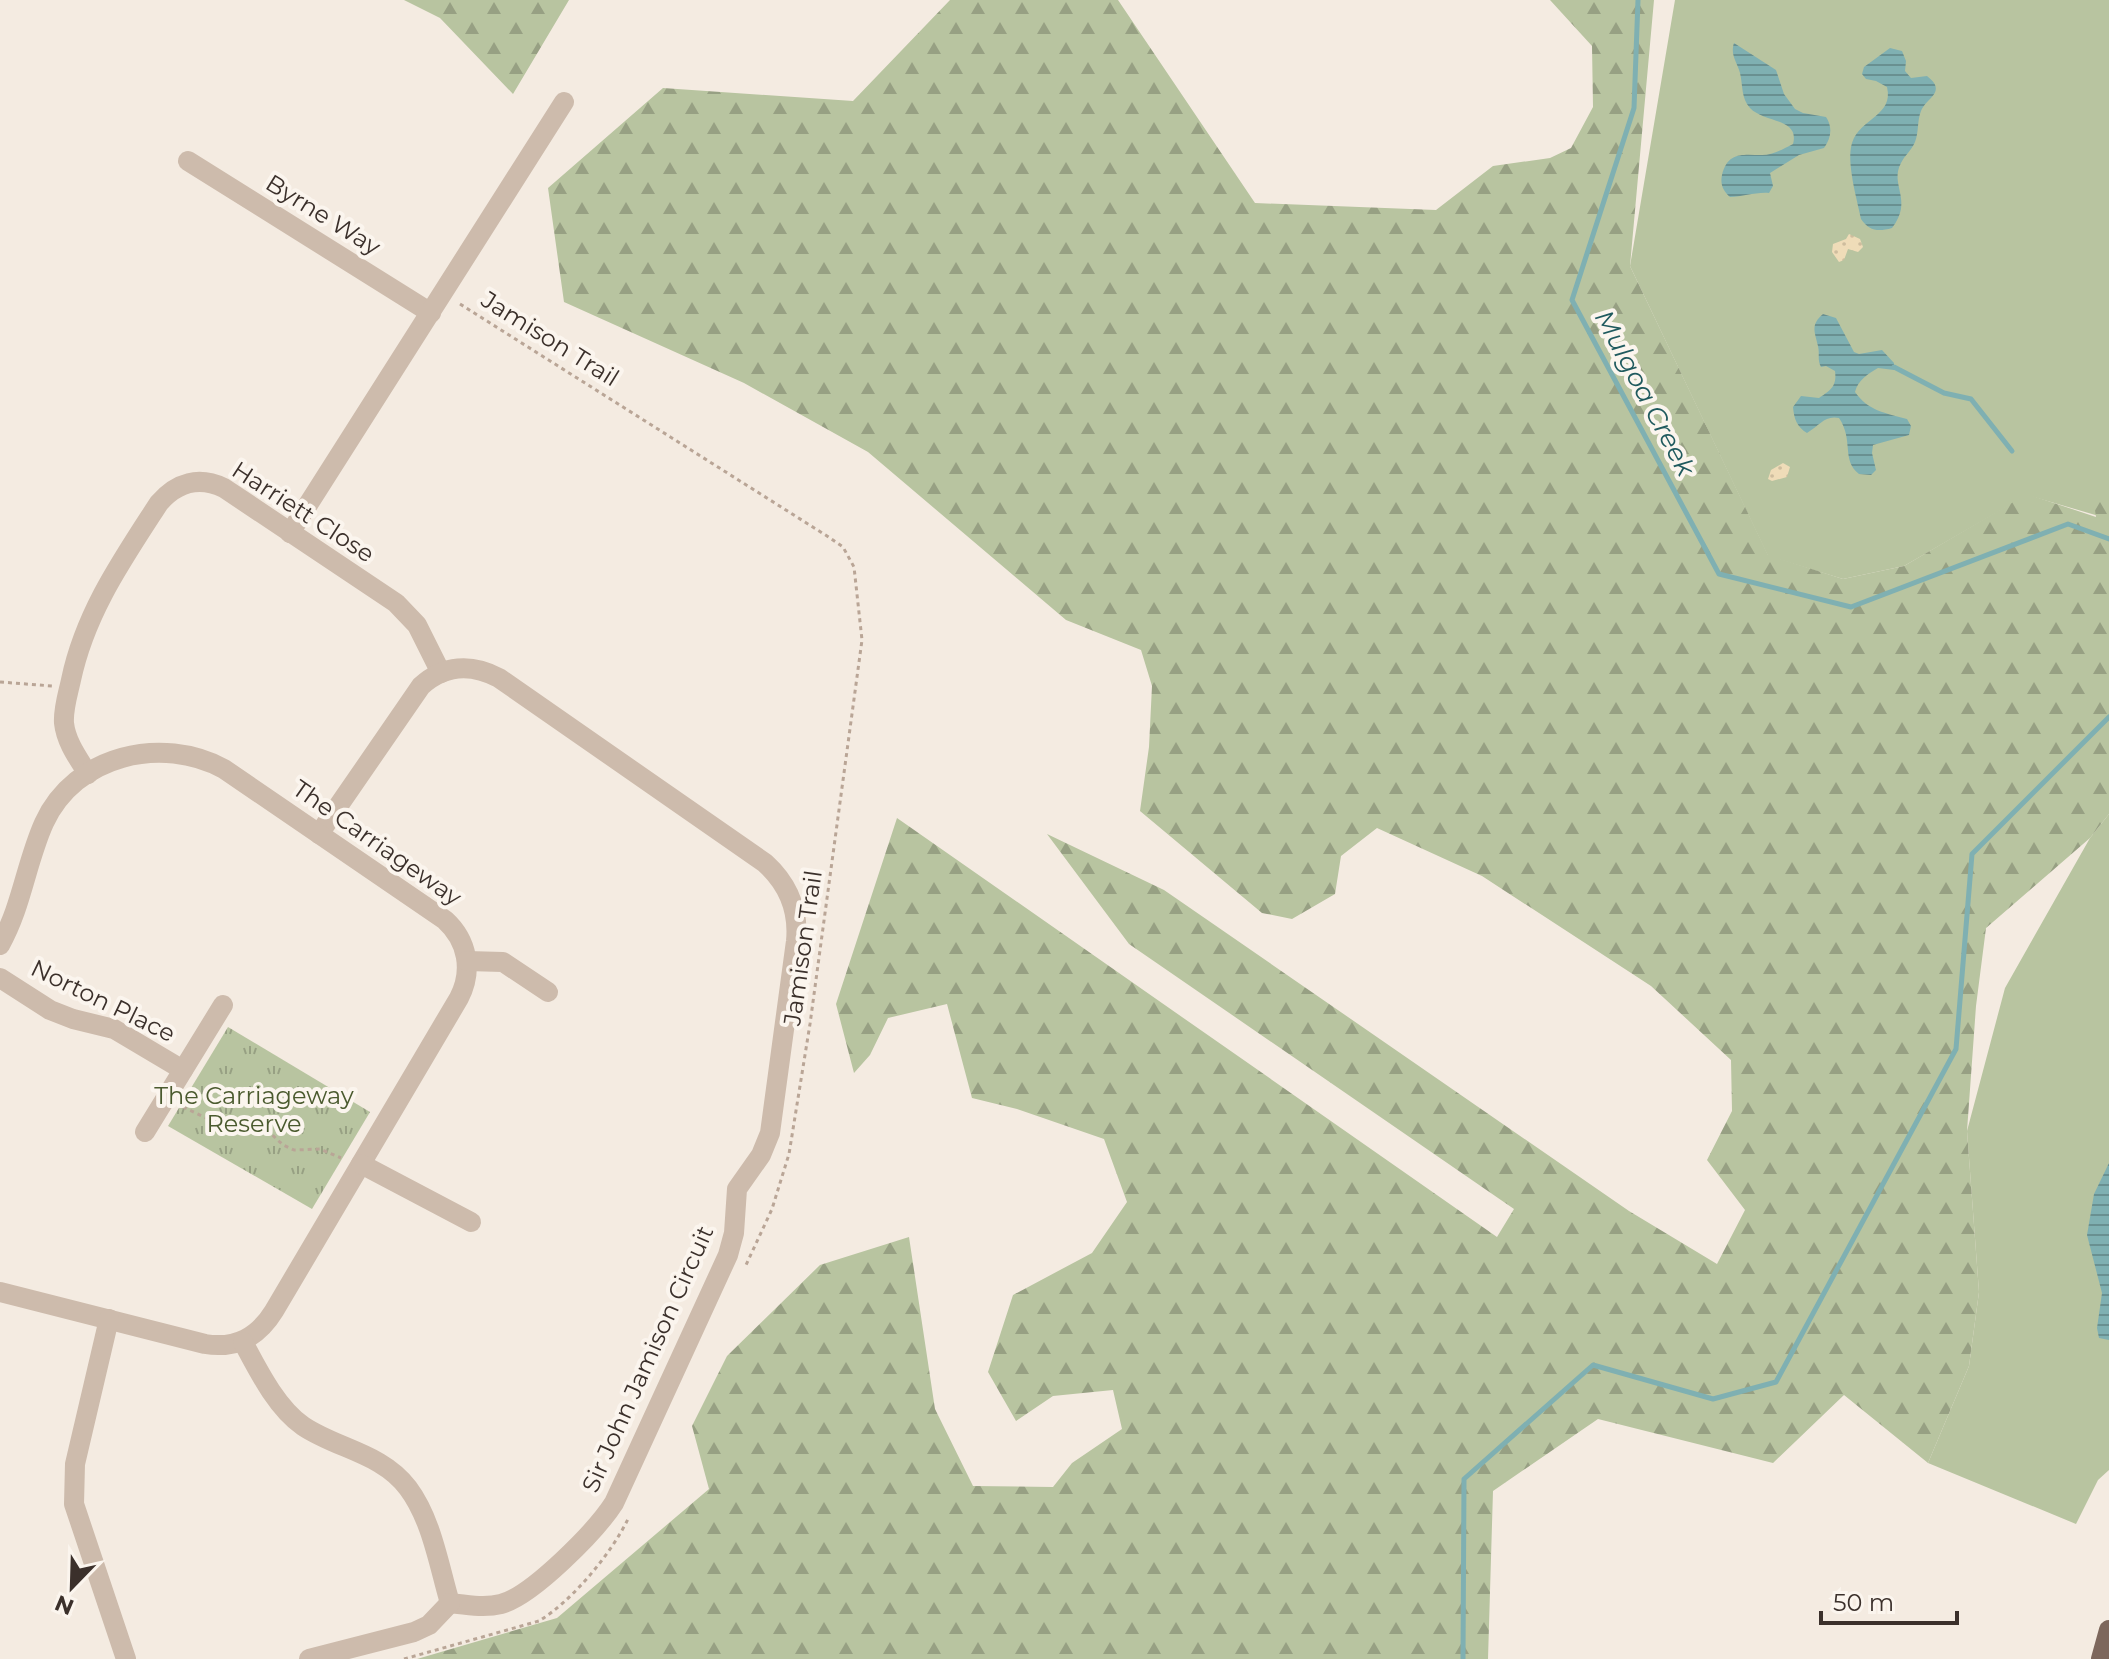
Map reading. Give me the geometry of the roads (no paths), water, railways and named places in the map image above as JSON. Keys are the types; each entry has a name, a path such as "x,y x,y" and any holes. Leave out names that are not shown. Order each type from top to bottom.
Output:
{"main road":[{"path":"2101,1659 2109,1630"}],"street":[{"path":"290,533 564,102"},
{"name":"Byrne Way","path":"188,161 431,313"},
{"name":"Harriett Close","path":"88,774 71,747 65,729 69,687 82,637 98,600 150,516 170,492 189,482 215,484 405,611 417,625 441,673"},
{"name":"Sir John Jamison Circuit","path":"441,673 465,667 478,668 499,678 765,863 790,896 797,932 770,1133 761,1155 737,1189 734,1233 728,1255 614,1503 600,1523 524,1593 497,1605 450,1603"},
{"path":"319,834 417,691 426,681 441,673"},
{"name":"The Carriageway","path":"0,945 22,896 45,821 58,801 88,774 108,762 132,754 162,751 189,755 224,769 445,920 459,936 467,961"},
{"path":"0,1292 205,1344 224,1346 243,1342 268,1321 459,998 466,981 467,961 503,962 548,992"},
{"name":"Norton Place","path":"0,978 50,1010 114,1029 183,1070"},
{"name":"Norton Place","path":"145,1132 223,1005"},
{"path":"360,1166 471,1222"},
{"path":"109,1319 75,1464 73,1486 78,1520 126,1659"},
{"path":"243,1342 261,1374 293,1418 313,1432 381,1463 408,1487 421,1509 450,1603 429,1625 414,1632 309,1659"}],"water":[{"path":"1734,43 1776,70 1784,94 1795,109 1826,117 1830,133 1824,148 1799,155 1770,173 1773,186 1769,193 1730,197 1721,181 1725,167 1732,158 1778,151 1793,144 1794,136 1786,125 1756,113 1747,104 1733,55"},
{"path":"1890,48 1902,51 1906,61 1905,71 1911,78 1927,76 1936,86 1936,91 1921,111 1915,142 1898,171 1901,209 1898,218 1892,228 1878,230 1867,226 1861,219 1850,151 1856,135 1881,111 1888,97 1887,87 1866,79 1862,74 1864,67"},
{"path":"1823,314 1836,318 1854,352 1882,350 1894,363 1894,370 1878,368 1867,375 1855,392 1872,407 1907,419 1911,426 1909,435 1873,445 1876,470 1871,475 1859,474 1850,462 1846,434 1839,418 1826,419 1807,433 1795,419 1793,407 1801,396 1819,398 1834,384 1835,371 1821,367 1819,362 1814,329"},
{"path":"2109,1163 2109,1340 2099,1338 2097,1328 2102,1293 2087,1235 2094,1194"}],"waterway":[{"name":"Mulgoa Creek","path":"1638,0 1634,108 1572,300 1719,574 1851,607 2068,524 2109,539"},
{"path":"1894,367 1944,393 1971,399 2012,451"},
{"path":"1463,1659 1464,1479 1593,1365 1713,1399 1776,1382 1956,1049 1972,854 2109,717"}],"park label":[{"name":"The Carriageway Reserve","path":"254,1110"}]}
